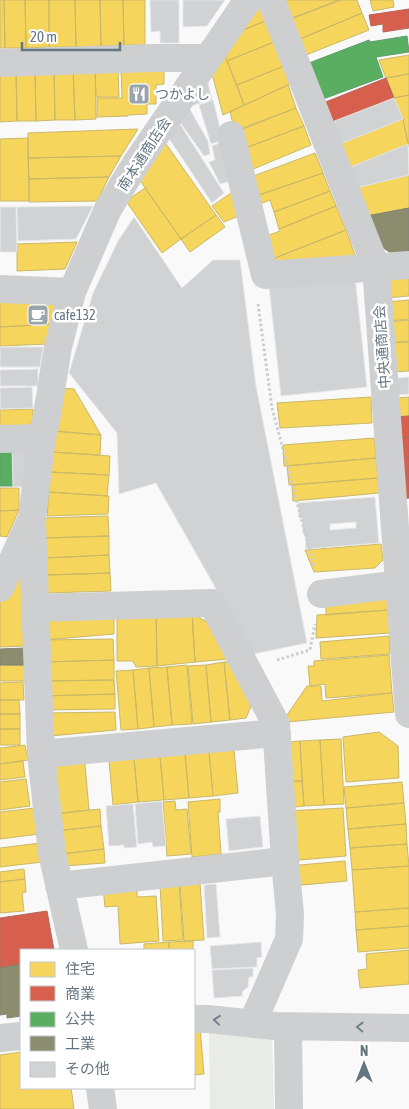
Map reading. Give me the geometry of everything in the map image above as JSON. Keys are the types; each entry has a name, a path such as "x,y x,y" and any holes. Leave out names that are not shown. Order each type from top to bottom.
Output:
{"street":[{"name":"南本通商店会","path":"32,518 42,438 58,347 72,292 108,209 135,165 248,0"},
{"name":"中央通商店会","path":"271,0 376,267 404,583 409,714"},
{"path":"0,63 208,58"},
{"path":"231,135 265,276 409,265"},
{"path":"0,289 72,292"},
{"path":"0,439 42,438"},
{"path":"3,576 32,518"},
{"path":"32,518 42,754 52,853 74,949"},
{"path":"321,594 404,583"},
{"path":"36,608 212,603 248,669 276,724 290,914 289,939 252,1024"},
{"path":"42,754 277,733"},
{"path":"59,886 285,861"},
{"path":"195,1019 275,1026 409,1028"},
{"path":"288,1026 289,1109"},
{"path":"0,1038 20,1036"},
{"path":"100,1089 103,1109"}],"path":[{"path":"248,669 310,650 321,594 272,408 256,284 265,276"}],"shaded area":[{"path":"209,1031 272,1037 274,1109 210,1109"}],"building: 住宅":[{"path":"0,0 4,0 5,48 0,48"},
{"path":"4,0 25,0 26,48 5,48"},
{"path":"25,0 49,0 49,47 26,48"},
{"path":"49,0 75,0 76,47 49,47"},
{"path":"75,0 100,0 101,46 76,47"},
{"path":"100,0 123,0 124,45 101,46"},
{"path":"123,0 145,0 145,45 124,45"},
{"path":"285,0 339,0 292,18"},
{"path":"341,0 357,0 362,13 300,39 291,19"},
{"path":"370,0 393,0 394,7 373,11"},
{"path":"260,7 265,21 236,33 252,8"},
{"path":"362,13 369,30 306,55 300,39"},
{"path":"265,21 274,42 227,61 224,50 236,33"},
{"path":"274,42 284,66 237,85 227,61"},
{"path":"222,54 227,61 244,105 223,115 211,70"},
{"path":"409,55 409,74 386,78 379,60"},
{"path":"164,65 164,84 156,85 156,104 147,104 147,114 97,117 97,98 122,98 121,66"},
{"path":"95,66 96,119 75,120 73,67"},
{"path":"95,66 118,66 119,97 96,97"},
{"path":"284,66 290,84 244,105 237,85"},
{"path":"54,67 73,67 75,120 55,120"},
{"path":"54,67 55,120 36,121 35,68"},
{"path":"0,68 16,68 17,121 0,122"},
{"path":"16,68 35,68 36,121 17,121"},
{"path":"409,74 409,95 394,98 386,78"},
{"path":"288,85 296,108 235,131 230,112"},
{"path":"409,95 409,147 403,119 394,98"},
{"path":"296,108 304,126 240,150 235,132"},
{"path":"403,119 408,144 348,168 340,144"},
{"path":"304,126 311,145 246,172 240,150"},
{"path":"138,129 121,156 28,158 28,133"},
{"path":"28,138 29,201 0,201 0,139"},
{"path":"164,141 216,215 181,239 139,179"},
{"path":"315,153 323,173 253,197 248,178"},
{"path":"121,156 109,177 29,179 28,158"},
{"path":"323,173 330,191 274,212 270,200 255,206 253,197"},
{"path":"409,175 409,208 367,216 356,188"},
{"path":"109,177 97,201 29,202 29,179"},
{"path":"145,188 181,239 162,253 126,201"},
{"path":"234,191 241,215 224,222 212,206"},
{"path":"330,191 336,206 279,229 274,212"},
{"path":"336,206 346,230 270,260 264,237"},
{"path":"216,215 225,227 190,252 181,239"},
{"path":"346,230 356,258 271,264 270,260"},
{"path":"77,242 65,269 17,271 17,244"},
{"path":"409,276 409,296 385,298 387,280"},
{"path":"57,295 53,324 0,327 0,297"},
{"path":"409,300 409,319 388,321 387,302"},
{"path":"409,320 409,341 389,343 387,322"},
{"path":"53,324 48,344 0,346 0,327"},
{"path":"409,342 409,371 391,372 389,343"},
{"path":"59,388 74,389 101,435 53,431"},
{"path":"371,397 372,423 280,428 277,403"},
{"path":"409,397 409,416 396,417 395,398"},
{"path":"33,409 33,421 23,429 0,429 0,410"},
{"path":"53,431 101,435 100,455 52,452"},
{"path":"374,438 376,458 284,466 283,445"},
{"path":"52,452 110,456 109,475 50,472"},
{"path":"376,458 378,478 289,485 287,466"},
{"path":"50,472 109,475 107,496 49,492"},
{"path":"378,478 379,493 293,501 292,485"},
{"path":"0,488 19,488 19,510 0,511"},
{"path":"49,492 109,496 108,514 47,516"},
{"path":"19,510 7,537 0,536 0,511"},
{"path":"108,516 109,536 45,538 44,518"},
{"path":"109,536 109,555 45,558 45,538"},
{"path":"381,544 383,560 375,568 314,572 305,550"},
{"path":"109,555 110,573 46,575 45,558"},
{"path":"23,557 24,646 0,647 0,594"},
{"path":"110,573 111,591 47,593 46,575"},
{"path":"326,596 387,596 388,610 326,615"},
{"path":"156,609 157,666 136,667 133,661 117,661 117,610"},
{"path":"156,609 192,613 195,662 157,666"},
{"path":"114,610 114,634 44,640 51,612"},
{"path":"388,610 390,633 316,638 317,615"},
{"path":"192,613 207,622 228,659 195,662"},
{"path":"389,636 390,654 321,659 320,642"},
{"path":"113,639 114,660 44,662 43,640"},
{"path":"389,655 392,693 326,698 325,684 310,686 308,666 314,666 314,661"},
{"path":"114,660 114,680 44,681 44,662"},
{"path":"224,662 230,720 211,722 206,665"},
{"path":"224,662 228,662 252,704 246,718 230,720"},
{"path":"0,665 25,665 25,681 0,681"},
{"path":"187,665 192,724 172,725 167,667"},
{"path":"206,665 211,722 193,724 188,666"},
{"path":"167,667 172,725 154,727 149,668"},
{"path":"149,668 154,727 138,729 133,670"},
{"path":"133,670 138,729 121,730 116,671"},
{"path":"114,680 115,694 44,696 44,681"},
{"path":"23,682 24,700 0,700 0,683"},
{"path":"307,686 321,686 322,701 392,693 394,712 287,722 287,715"},
{"path":"115,694 115,709 45,710 44,696"},
{"path":"0,700 19,700 20,714 0,714"},
{"path":"115,712 116,730 50,736 49,713"},
{"path":"0,714 20,714 20,729 0,729"},
{"path":"0,729 20,729 20,745 0,745"},
{"path":"379,732 398,746 399,778 346,782 343,737"},
{"path":"233,738 238,793 213,796 208,740"},
{"path":"341,739 344,804 324,805 320,740"},
{"path":"208,740 213,796 189,798 184,743"},
{"path":"320,740 324,805 304,806 300,741"},
{"path":"300,741 302,781 284,782 288,742"},
{"path":"184,743 189,798 164,800 159,745"},
{"path":"25,745 28,760 0,764 0,748"},
{"path":"159,745 164,800 138,802 133,747"},
{"path":"133,747 138,802 113,805 108,750"},
{"path":"84,753 89,810 53,814 47,757"},
{"path":"23,761 25,777 0,780 0,764"},
{"path":"26,779 30,806 0,810 0,782"},
{"path":"302,781 304,806 285,808 284,782"},
{"path":"402,782 404,803 346,808 344,787"},
{"path":"220,799 220,812 218,812 221,854 192,857 188,802"},
{"path":"175,801 176,810 187,809 191,854 167,856 163,802"},
{"path":"404,803 406,824 348,829 346,808"},
{"path":"35,808 39,834 0,839 0,812"},
{"path":"343,808 346,856 288,861 286,811"},
{"path":"100,809 101,826 56,831 53,814"},
{"path":"406,824 407,844 350,848 348,829"},
{"path":"101,826 104,849 61,854 56,831"},
{"path":"40,843 42,862 0,867 0,848"},
{"path":"407,844 409,866 352,870 350,848"},
{"path":"104,849 105,863 64,866 61,854"},
{"path":"345,861 347,881 291,886 289,866"},
{"path":"409,866 409,908 355,912 352,870"},
{"path":"24,869 25,879 0,882 0,872"},
{"path":"25,879 26,892 22,893 24,911 0,913 0,882"},
{"path":"179,883 183,940 163,941 160,884"},
{"path":"200,883 204,940 184,941 180,884"},
{"path":"137,886 137,897 156,896 159,941 120,944 118,906 105,907 103,888"},
{"path":"409,908 409,926 356,930 355,912"},
{"path":"409,926 409,948 358,952 356,930"},
{"path":"193,941 193,949 169,949 169,942"},
{"path":"169,942 169,949 144,949 144,944"},
{"path":"409,950 409,984 360,988 358,970 367,969 366,954"},
{"path":"200,1027 204,1074 195,1075 195,1028"},
{"path":"20,1052 20,1089 71,1089 74,1109 0,1109 0,1055"}],"building: 商業":[{"path":"409,9 409,28 383,32 383,24 371,26 369,15"},
{"path":"386,78 394,98 331,123 323,103"},
{"path":"409,416 409,437 398,438 396,417"},
{"path":"409,437 409,457 399,458 398,438"},
{"path":"409,457 409,478 401,479 399,458"},
{"path":"409,478 409,498 403,499 401,479"},
{"path":"47,911 54,949 20,949 20,964 0,968 0,918"}],"building: 公共":[{"path":"407,36 409,52 376,57 383,77 323,99 309,63 369,40 370,42"},
{"path":"0,442 12,442 13,486 0,486"}],"building: 工業":[{"path":"409,208 409,252 391,253 379,245 367,216"},
{"path":"25,648 25,665 0,665 0,649"},
{"path":"20,964 20,1016 7,1018 7,1014 0,1015 0,968"}],"building: その他":[{"path":"150,0 179,0 179,43 160,43 160,31 151,32"},
{"path":"183,0 225,0 207,26 183,27"},
{"path":"207,80 212,99 192,106"},
{"path":"394,98 403,119 340,144 332,122"},
{"path":"213,100 223,140 211,144 199,105"},
{"path":"188,106 208,141 210,154 204,156 180,122"},
{"path":"180,124 224,193 212,203 168,137"},
{"path":"222,142 231,181 220,184 209,162 215,160 212,146"},
{"path":"408,144 409,175 356,188 348,168"},
{"path":"93,206 76,239 18,241 17,207"},
{"path":"0,207 16,207 17,252 0,252"},
{"path":"134,217 182,288 213,260 240,260 256,386 307,643 253,654 156,483 119,494 117,433 69,373 93,293 118,241"},
{"path":"355,277 367,387 281,396 269,286"},
{"path":"0,347 43,347 40,367 0,367"},
{"path":"38,369 38,386 0,386 0,370"},
{"path":"409,377 409,394 398,395 397,378"},
{"path":"32,387 33,408 0,409 0,388"},
{"path":"12,445 33,445 29,487 13,487"},
{"path":"375,497 379,543 306,549 302,518 299,518 298,503","holes":["356,522 356,528 330,530 330,524"]},
{"path":"162,801 166,846 153,847 152,842 138,844 135,804"},
{"path":"133,804 137,847 124,848 124,845 109,846 106,806"},
{"path":"260,816 263,847 229,851 226,819"},
{"path":"216,884 220,937 207,938 204,885"},
{"path":"261,942 262,957 257,958 257,967 212,969 210,946"},
{"path":"253,968 253,977 249,977 248,987 242,992 243,996 214,998 212,970"}],"place":[{"name":"つかよし","path":"139,94"},
{"name":"cafe132","path":"38,315"}]}
